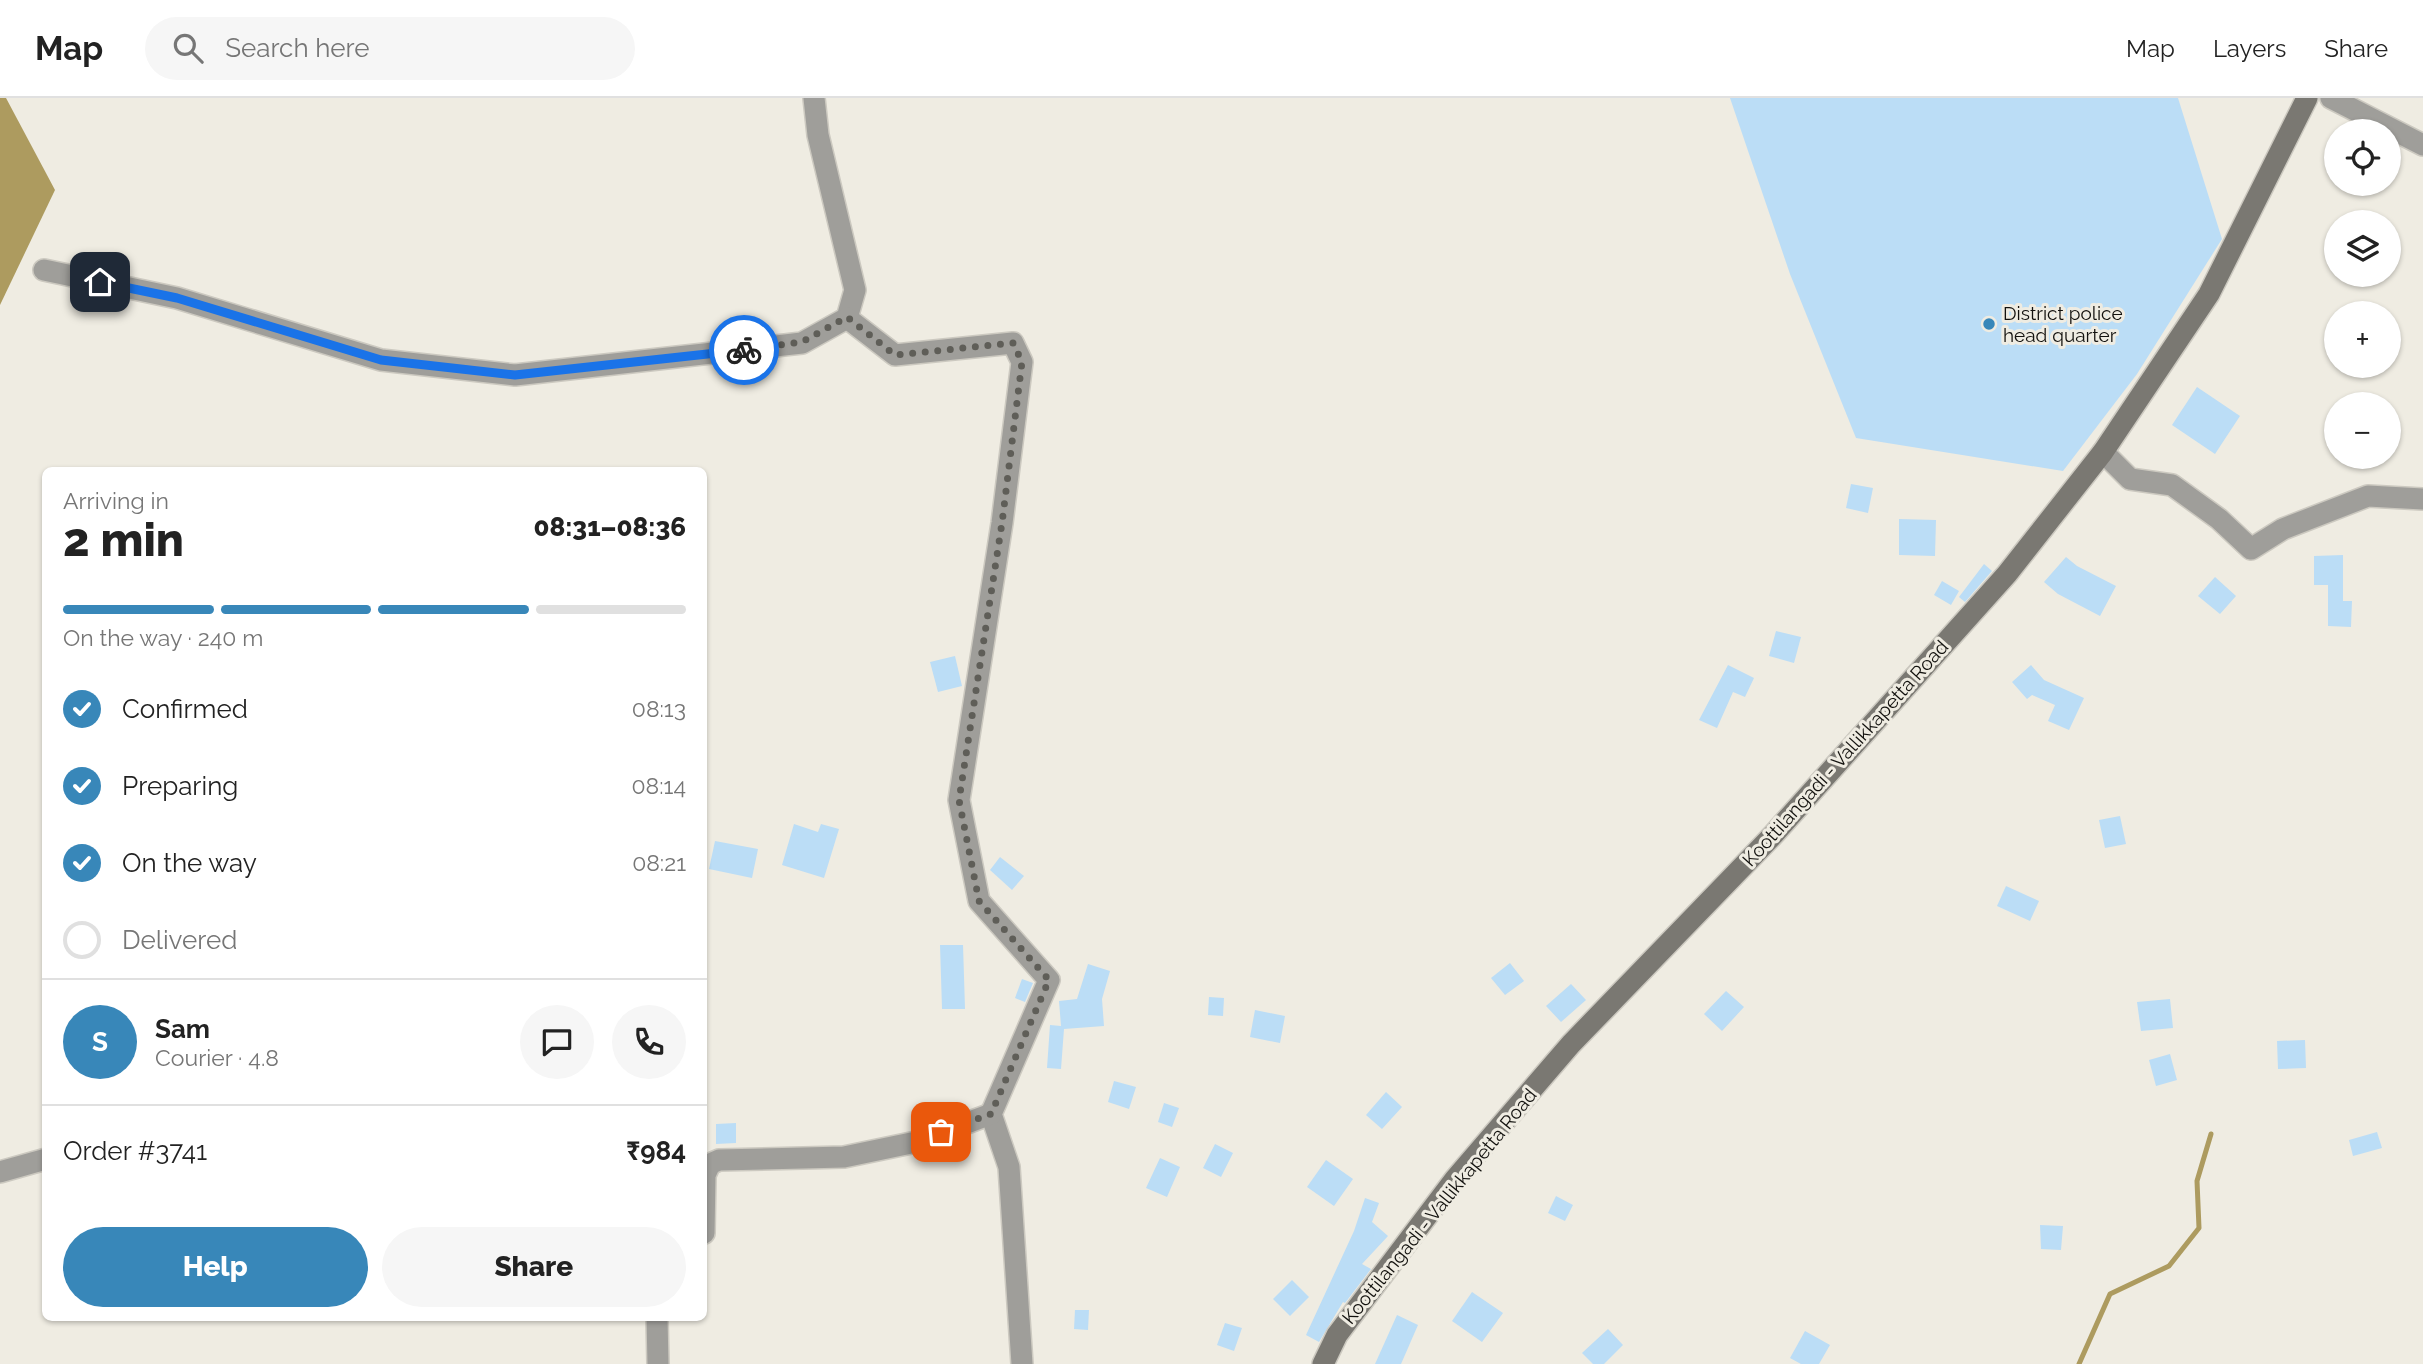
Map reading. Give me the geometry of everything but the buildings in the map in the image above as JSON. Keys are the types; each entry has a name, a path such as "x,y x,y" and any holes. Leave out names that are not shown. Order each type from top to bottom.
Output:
{"main road":[{"name":"Koottilangadi - Vallikkapetta Road","path":"1324,1364 1337,1335 1455,1179 1570,1044 1793,814 2007,574 2103,452 2208,294 2307,98"}],"street":[{"path":"44,270 177,298 381,360 515,375 802,342 847,317 855,290 818,135 814,98"},
{"path":"2331,98 2423,145"},
{"path":"847,317 895,355 1013,343 1022,362 1002,523 959,800 979,901 1049,980 991,1114 1009,1167 1022,1364"},
{"path":"2103,452 2130,479 2172,485 2219,519 2250,549 2283,529 2368,496 2423,499"},
{"path":"707,1171 710,1164 719,1160 845,1157 916,1142 991,1114"},
{"path":"0,1172 42,1160"},
{"path":"657,1321 658,1364"}],"shaded area":[{"path":"0,98 6,98 55,190 0,305"}],"waterway":[{"path":"2079,1364 2110,1294 2169,1266 2199,1228 2197,1181 2211,1134"}],"way so far":[{"path":"744,350 802,342 847,317 895,355 1013,343 1022,362 1002,523 959,800 979,901 1049,980 991,1114 941,1132"}],"place":[{"name":"District police head quarter","path":"1989,324"}],"route":[{"path":"100,282 177,298 381,360 515,375 744,350"}]}
